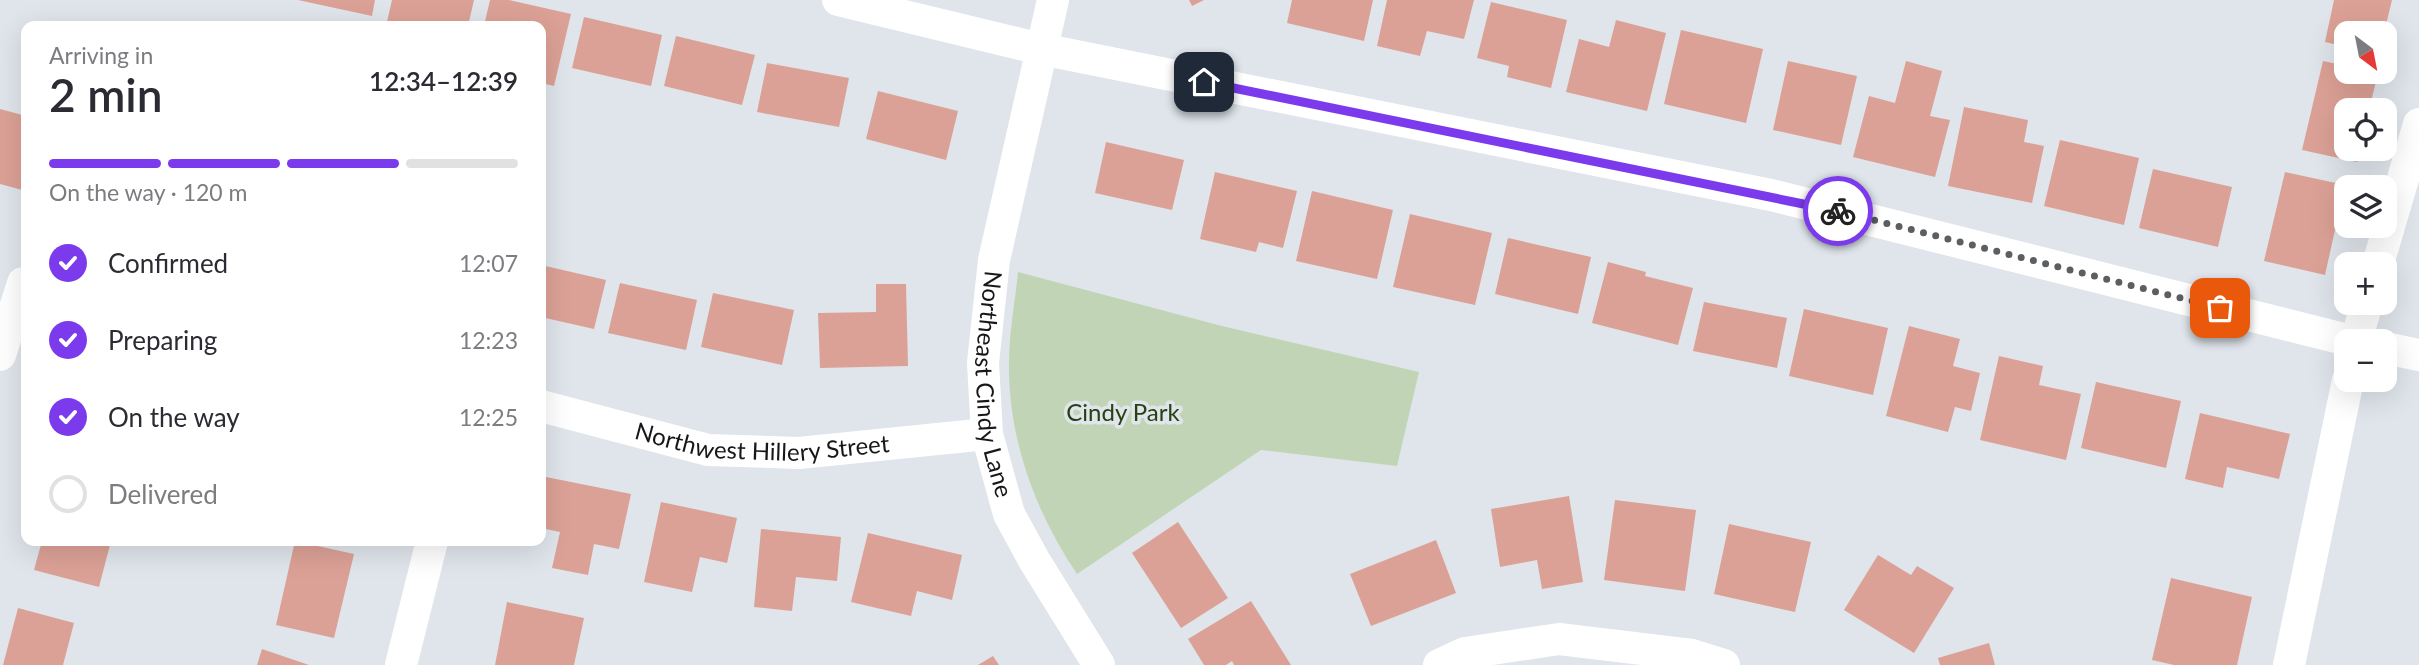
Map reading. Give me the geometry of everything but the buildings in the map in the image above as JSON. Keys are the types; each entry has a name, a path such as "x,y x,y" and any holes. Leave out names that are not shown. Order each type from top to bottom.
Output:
{"street":[{"path":"838,0 1041,49 1771,195 2334,336"},
{"name":"Northeast Cindy Lane","path":"1054,0 994,260 982,363 986,435 1009,513 1034,560 1100,665"},
{"path":"2382,252 2419,124"},
{"path":"0,355 17,281"},
{"path":"2397,350 2419,355"},
{"path":"2289,665 2346,392"},
{"name":"Northwest Hillery Street","path":"546,407 708,450 799,453 986,435"},
{"path":"401,665 431,546"},
{"path":"1439,665 1465,653 1559,639 1692,655 1724,665"}],"green space":[{"name":"Cindy Park","path":"1018,272 1218,325 1419,372 1397,466 1261,450 1077,574 1037,500 1013,419 1009,352"}],"way so far":[{"path":"1838,211 2220,308"}],"route":[{"path":"1204,82 1771,195 1838,211"}]}
